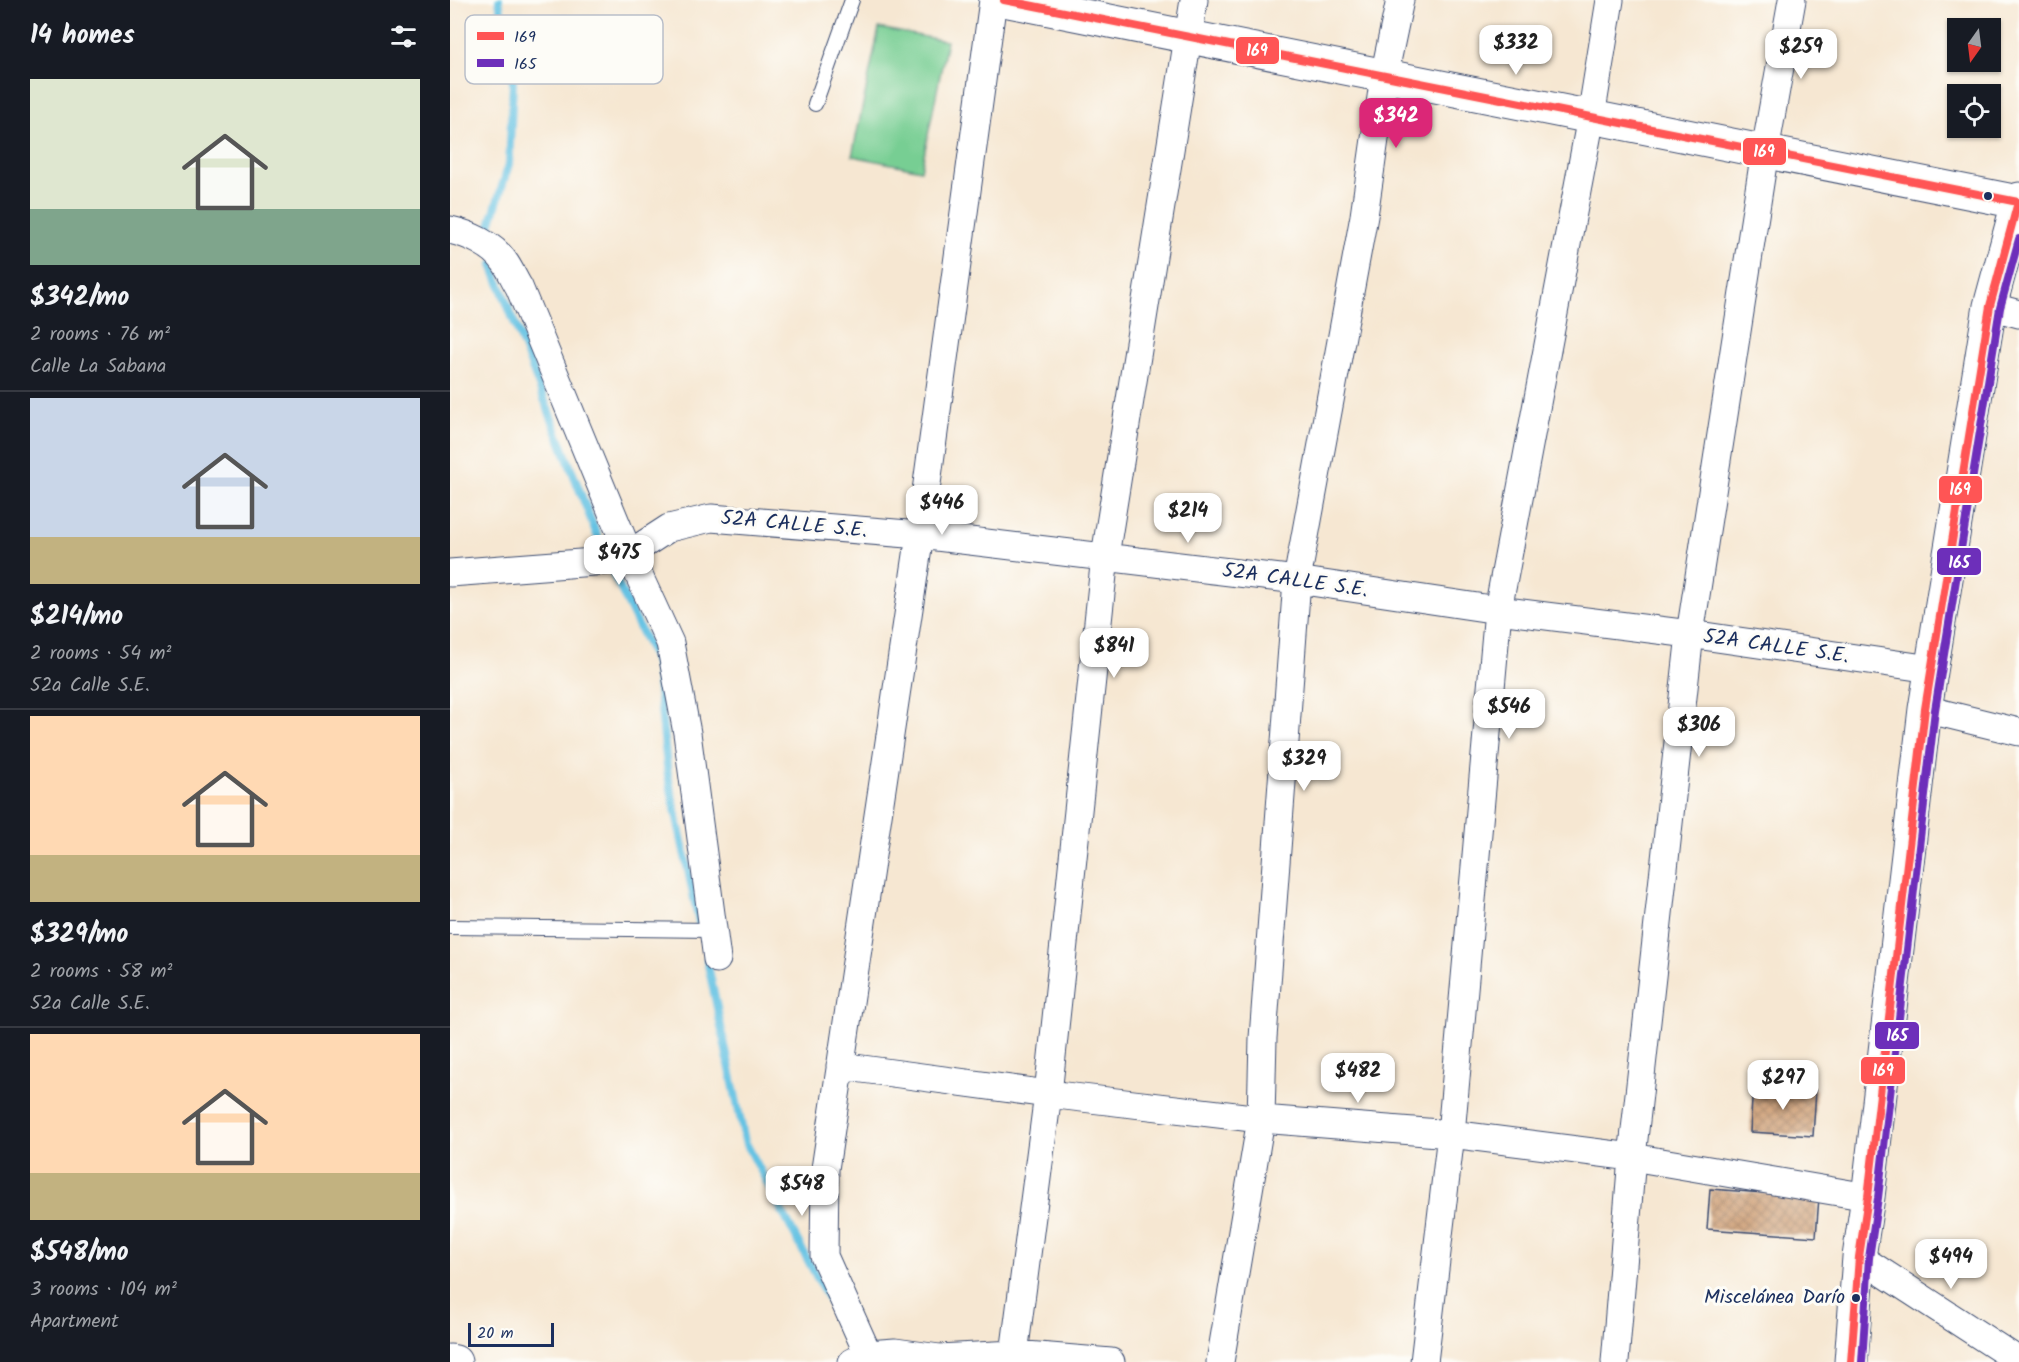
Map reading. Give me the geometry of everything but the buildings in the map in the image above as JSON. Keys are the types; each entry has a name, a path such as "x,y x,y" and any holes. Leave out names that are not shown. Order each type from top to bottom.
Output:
{"street":[{"path":"993,0 920,535 825,1169 824,1256 860,1358 895,1352 940,1360 1014,1354 1111,1362"},
{"path":"1004,0 2019,201 2005,310 1931,669 1925,709 1868,1197 1858,1257 1851,1362"},
{"path":"1014,1354 1048,1094 1105,556 1186,37 1194,0"},
{"path":"1220,1362 1261,1119 1263,1038 1297,580 1364,216 1384,76 1400,0"},
{"path":"1424,1362 1451,1134 1497,610 1610,0"},
{"path":"1615,1362 1632,1157 1690,634 1765,151 1792,0"},
{"path":"450,230 462,233 485,245 503,259 519,287 629,554 670,643 687,733 717,959"},
{"name":"52A CALLE S.E.","path":"450,573 607,561 629,554 669,528 711,518 920,535 1105,556 1297,580 1497,610 1690,634 1931,669"},
{"path":"1925,709 2019,732"},
{"path":"840,1066 1048,1094 1261,1119 1451,1134 1632,1157 1868,1197"},
{"path":"1858,1257 2019,1362"},
{"path":"450,1361 455,1362"}],"lane":[{"path":"815,104 852,0"},
{"path":"450,927 713,930"}],"green space":[{"path":"879,28 947,41 921,170 852,156"}],"waterway":[{"path":"499,0 502,15"},
{"path":"487,235 509,164 513,84"},
{"path":"492,265 607,561 656,662 668,776 700,927"},
{"path":"707,960 745,1141 833,1308"}],"transit line":[{"name":"169","path":"1004,0 2018,202"},
{"name":"169","path":"1851,1362 1859,1257 1925,709 1990,306 2018,202"},
{"name":"165","path":"1862,1362 1869,1258 1935,710 2000,308 2019,239"}],"place":[{"name":"Miscelánea Darío","path":"1856,1298"}]}
